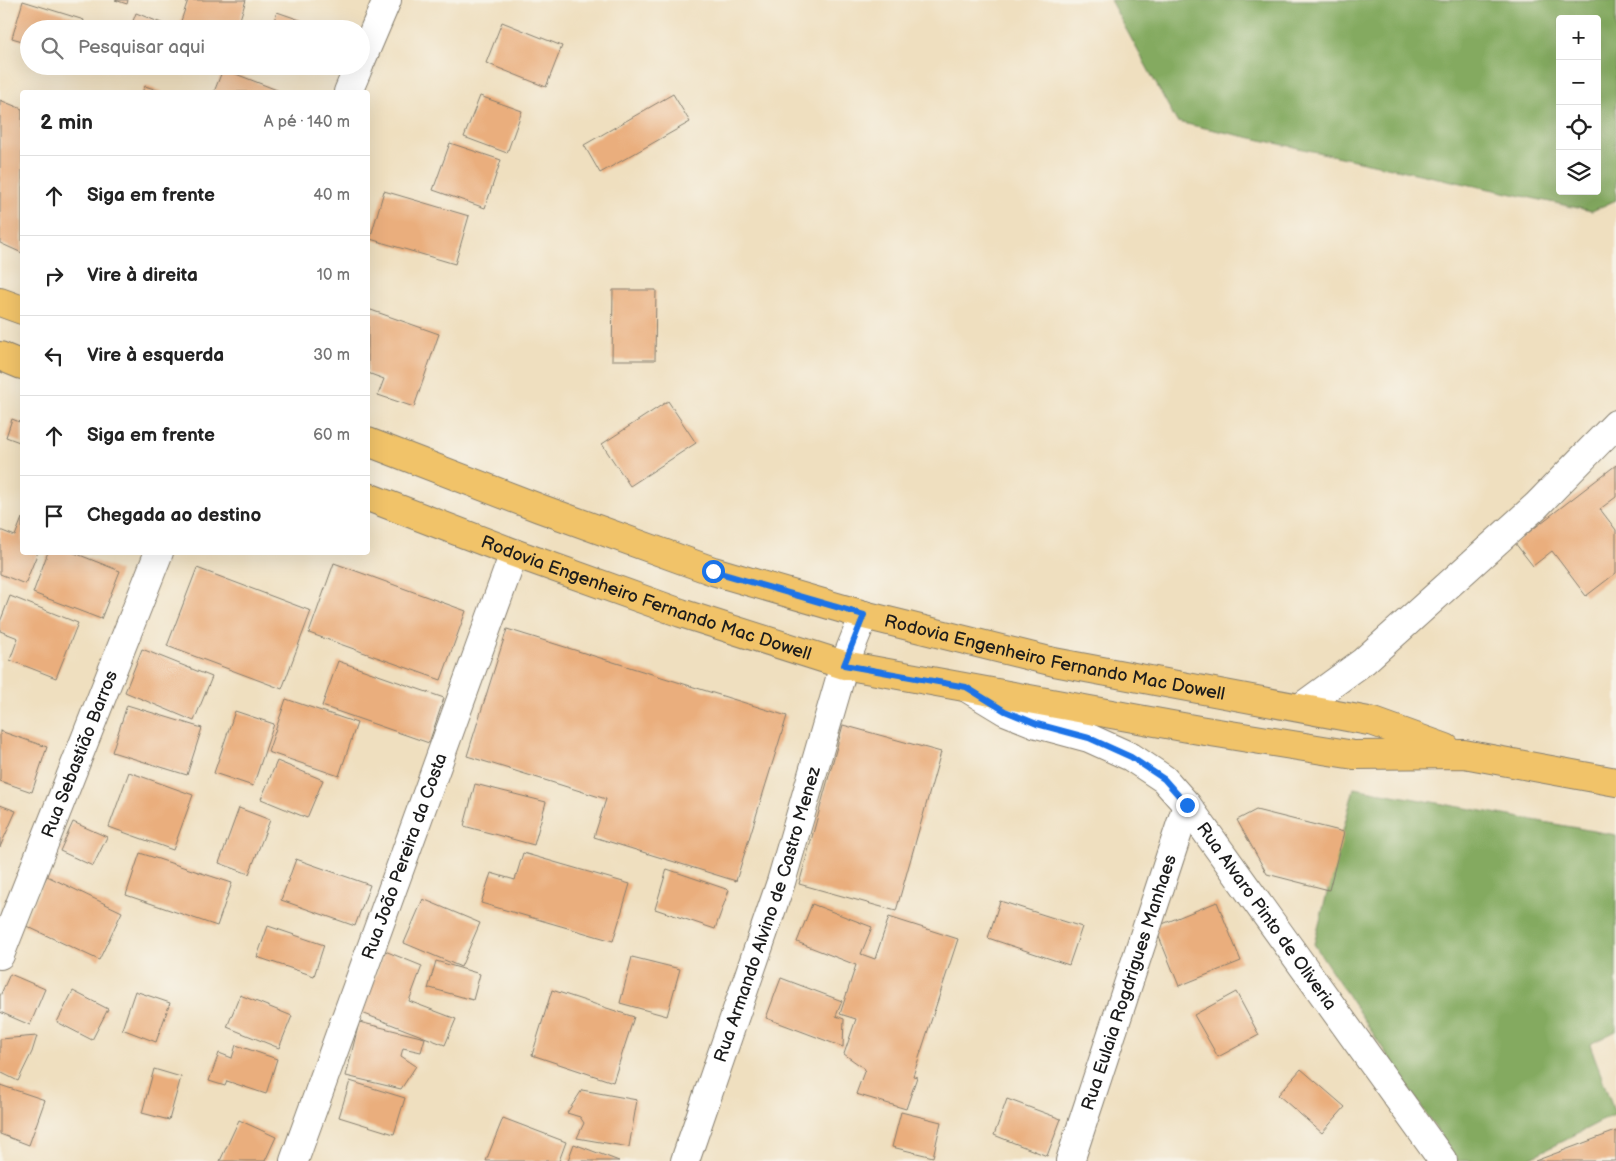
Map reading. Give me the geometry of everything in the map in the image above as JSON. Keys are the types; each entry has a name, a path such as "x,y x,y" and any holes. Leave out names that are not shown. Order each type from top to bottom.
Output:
{"main road":[{"path":"0,302 20,309"},
{"path":"0,356 20,364"},
{"name":"Rodovia Engenheiro Fernando Mac Dowell","path":"370,443 539,508 713,571 864,615 1054,662 1374,722 1464,754 1616,782"},
{"name":"Rodovia Engenheiro Fernando Mac Dowell","path":"370,498 681,614 844,665 1199,730 1354,755 1464,754"}],"street":[{"path":"370,40 387,0"},
{"path":"349,90 355,75"},
{"path":"1301,707 1364,661 1411,619 1536,506 1616,424"},
{"name":"Rua João Pereira da Costa","path":"294,1161 514,553"},
{"name":"Rua Sebastião Barros","path":"0,955 158,555"},
{"name":"Rua Armando Alvino de Castro Menez","path":"685,1161 781,882 844,665 864,615"},
{"name":"Rua Alvaro Pinto de Oliveria","path":"966,687 1005,711 1037,724 1089,738 1131,757 1164,779 1187,805 1443,1161"},
{"name":"Rua Eulaia Rogdrigues Manhaes","path":"1070,1161 1187,805"}],"green space":[{"path":"1110,0 1616,0 1616,200 1592,211 1177,122"},
{"path":"1354,788 1616,835 1616,1031 1590,1044 1615,1114 1524,1161 1457,1161 1314,944"}],"building":[{"path":"115,0 128,0 127,4"},
{"path":"188,0 246,0 240,20 181,20"},
{"path":"23,1 84,20 20,20 20,40 12,38"},
{"path":"277,12 300,20 274,20"},
{"path":"136,13 154,20 133,20"},
{"path":"502,22 562,46 546,87 486,63"},
{"path":"221,75 238,75 277,90 215,90"},
{"path":"145,86 157,90 143,90"},
{"path":"673,94 690,122 600,173 584,145"},
{"path":"480,96 522,111 507,153 464,137"},
{"path":"0,100 20,108 20,252 0,243"},
{"path":"450,143 501,160 485,208 433,190"},
{"path":"384,191 469,216 455,264 370,239"},
{"path":"613,290 656,290 655,360 612,360"},
{"path":"370,310 439,334 414,407 378,395 384,379 370,374"},
{"path":"668,401 696,443 630,486 602,444"},
{"path":"12,419 20,422 20,442 6,437"},
{"path":"1616,465 1616,497 1600,509 1616,530 1616,573 1586,596 1552,551 1533,566 1515,543"},
{"path":"20,523 20,555 37,555 25,584 0,574 0,530 15,536"},
{"path":"47,555 80,555 120,571 101,619 33,593"},
{"path":"334,563 466,611 441,680 309,633"},
{"path":"197,568 311,611 282,689 167,646"},
{"path":"10,596 78,623 56,678 10,660 18,638 0,631 0,622"},
{"path":"507,629 787,716 736,881 594,837 606,799 467,756"},
{"path":"142,649 212,677 194,721 125,692"},
{"path":"338,661 444,698 429,743 322,706"},
{"path":"286,699 357,723 339,776 268,752"},
{"path":"127,705 202,728 187,775 112,752"},
{"path":"235,711 274,724 253,786 214,773"},
{"path":"843,725 941,752 896,911 799,884"},
{"path":"0,731 47,747 32,792 0,781"},
{"path":"277,761 323,780 307,818 261,799"},
{"path":"129,772 193,795 173,850 109,827"},
{"path":"475,784 546,802 534,845 464,826"},
{"path":"0,805 16,811 0,847"},
{"path":"239,808 270,820 249,874 219,863"},
{"path":"1256,810 1344,832 1329,890 1267,874 1237,820"},
{"path":"73,822 107,837 93,866 60,851"},
{"path":"140,853 232,883 217,926 126,895"},
{"path":"523,853 630,884 613,941 481,903 491,873 515,880"},
{"path":"296,859 370,885 355,926 281,900"},
{"path":"667,869 729,890 715,929 655,909"},
{"path":"47,876 122,912 99,960 24,925"},
{"path":"423,899 480,923 461,967 404,943"},
{"path":"1000,901 1082,927 1069,965 988,938"},
{"path":"1217,902 1241,961 1179,986 1155,927"},
{"path":"812,904 872,927 861,954 875,959 889,917 958,939 913,1076 917,1077 906,1109 856,1094 865,1069 844,1054 856,1019 840,1014 856,965 797,942"},
{"path":"268,926 324,945 314,976 257,957"},
{"path":"385,951 422,966 409,1001 456,1019 445,1045 362,1013"},
{"path":"632,957 680,969 667,1016 620,1003"},
{"path":"436,961 480,974 473,1000 428,989"},
{"path":"10,974 45,989 30,1025 0,1012 0,996"},
{"path":"781,978 842,1001 836,1016 844,1019 843,1047 766,1018"},
{"path":"552,990 634,1017 613,1082 532,1055"},
{"path":"73,991 108,1009 92,1040 57,1022"},
{"path":"135,991 170,1003 156,1042 122,1029"},
{"path":"1236,992 1259,1035 1218,1057 1194,1015"},
{"path":"240,995 292,1016 279,1048 227,1027"},
{"path":"359,1022 425,1038 421,1052 403,1048 401,1056 416,1066 401,1089 346,1076"},
{"path":"37,1036 32,1052 18,1081 0,1072 0,1039"},
{"path":"236,1045 277,1059 266,1094 227,1081 225,1086 209,1081 219,1053 232,1058"},
{"path":"154,1069 181,1077 169,1120 142,1113"},
{"path":"1301,1069 1345,1107 1322,1133 1278,1095"},
{"path":"350,1081 405,1098 394,1134 339,1117"},
{"path":"0,1085 45,1100 29,1145 0,1134"},
{"path":"582,1090 637,1100 629,1147 577,1138 584,1123 580,1117 567,1113"},
{"path":"1007,1099 1061,1119 1047,1156 994,1135"},
{"path":"901,1112 941,1122 933,1157 892,1147"},
{"path":"503,1118 566,1142 559,1161 486,1161"},
{"path":"239,1120 276,1137 265,1161 220,1161"},
{"path":"1616,1131 1616,1161 1535,1161"},
{"path":"574,1144 619,1161 568,1160"}],"route":[{"path":"713,571 864,615 844,665 966,687 1005,711 1037,724 1089,738 1131,757 1164,779 1187,805"}]}
